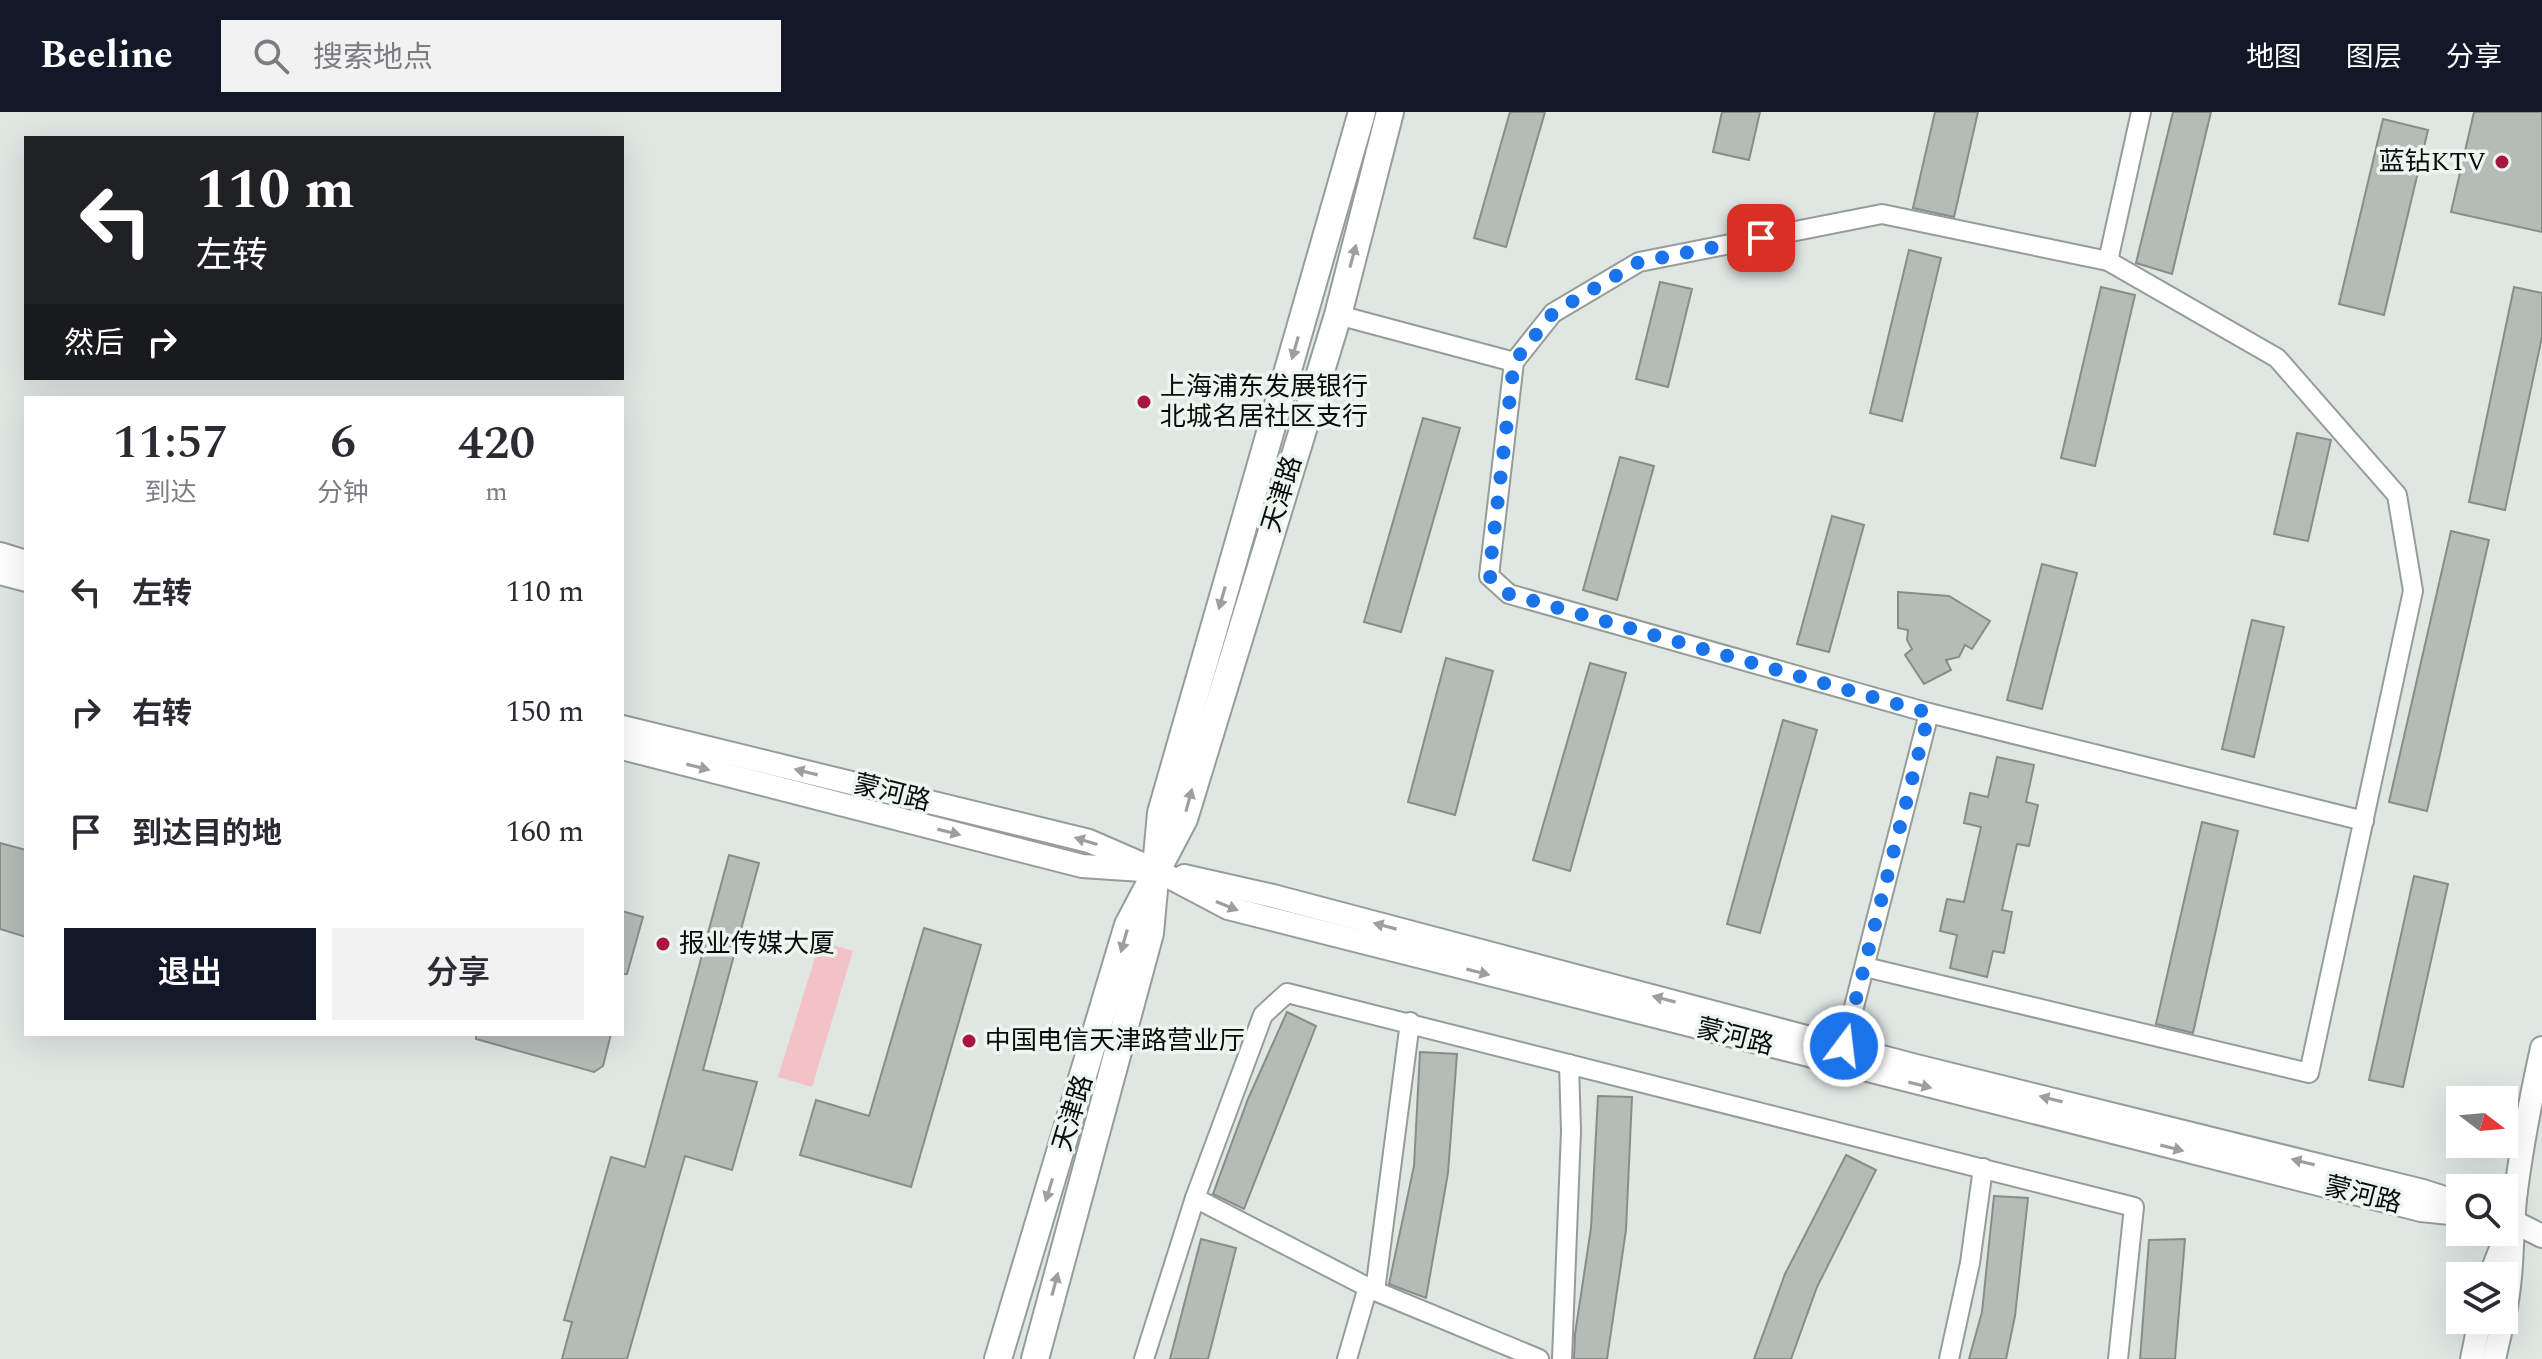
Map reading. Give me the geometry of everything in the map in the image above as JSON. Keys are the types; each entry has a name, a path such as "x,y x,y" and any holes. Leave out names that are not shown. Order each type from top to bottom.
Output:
{"main road":[{"name":"天津路","path":"1035,1359 1150,933 1161,813 1362,112"},
{"name":"天津路","path":"998,1359 1128,925 1184,819 1338,315 1390,112"}],"street":[{"path":"2108,261 2141,112"},
{"path":"1865,967 2309,1073 2364,821 2413,591 2397,495 2277,358 2108,261 1882,214 1639,262 1553,313 1514,362 1489,576 1509,594 1929,713 2364,821"},
{"path":"1338,315 1514,362"},
{"path":"0,554 24,561"},
{"path":"0,573 24,579"},
{"path":"1844,1046 1929,713"},
{"name":"蒙河路","path":"624,727 1089,841 1158,871 1228,908 2421,1210 2446,1213"},
{"name":"蒙河路","path":"624,749 1082,866 1158,871 1273,896 1844,1046 2446,1198"},
{"path":"1144,1359 1195,1198 1263,1015 1287,993 2134,1207 2118,1359"},
{"path":"1347,1359 1372,1289 1410,1022"},
{"path":"2517,1174 2542,1048"},
{"path":"1562,1359 1571,1131 1569,1064"},
{"path":"2518,1190 2529,1162 2542,1098"},
{"path":"1949,1359 1970,1263 1983,1168"},
{"path":"1195,1198 1372,1289 1539,1359"},
{"path":"2518,1220 2542,1223"},
{"path":"2518,1224 2542,1236"},
{"path":"2472,1359 2477,1334"},
{"path":"2494,1359 2500,1334"}],"shaded area":[{"path":"820,941 853,951 812,1087 778,1077"}],"building":[{"path":"1510,112 1545,112 1506,247 1474,238"},
{"path":"1722,112 1760,112 1749,160 1713,152"},
{"path":"1935,112 1978,112 1954,217 1913,208"},
{"path":"2173,112 2211,112 2172,274 2136,263"},
{"name":"蓝钻KTV","path":"2474,112 2542,112 2542,232 2451,212"},
{"path":"2383,119 2428,130 2384,315 2339,304"},
{"path":"1909,250 1941,258 1902,421 1870,413"},
{"path":"1660,282 1692,289 1668,387 1636,379"},
{"path":"2101,287 2135,295 2095,466 2061,458"},
{"path":"2514,287 2542,293 2542,337 2505,510 2469,502"},
{"path":"1423,418 1460,428 1401,632 1364,622"},
{"path":"2297,433 2331,440 2308,541 2274,534"},
{"path":"1620,457 1654,466 1617,600 1583,590"},
{"path":"1832,516 1864,525 1829,652 1797,644"},
{"path":"2451,531 2489,540 2427,811 2389,802"},
{"path":"2042,564 2077,573 2042,709 2007,700"},
{"path":"1898,592 1949,596 1990,621 1972,649 1965,645 1959,657 1946,660 1951,670 1924,684 1905,655 1912,649 1907,640 1908,630 1898,628"},
{"path":"2252,620 2284,627 2254,757 2222,749"},
{"path":"1446,658 1493,671 1455,815 1408,802"},
{"path":"1590,663 1626,673 1570,871 1533,860"},
{"path":"1783,720 1817,730 1760,933 1727,924"},
{"path":"1997,757 2034,765 2026,802 2038,805 2029,846 2017,844 2002,910 2012,912 2004,953 1993,951 1987,977 1950,968 1957,935 1940,931 1947,899 1964,902 1981,827 1964,823 1970,793 1988,797"},
{"path":"2202,822 2238,831 2193,1033 2156,1024"},
{"path":"0,843 24,849 24,936 0,929"},
{"path":"729,855 759,863 703,1070 757,1082 732,1170 685,1156 627,1359 562,1359 572,1322 564,1320 611,1157 645,1167"},
{"path":"2414,876 2448,884 2403,1087 2369,1080"},
{"path":"624,912 643,917 627,974 624,974"},
{"path":"924,928 981,945 911,1187 800,1155 816,1100 869,1116"},
{"path":"1287,1012 1316,1026 1244,1209 1213,1194 1248,1099"},
{"path":"476,1036 610,1036 603,1066 594,1072 476,1039"},
{"path":"1420,1052 1457,1054 1448,1173 1426,1298 1389,1284 1414,1166"},
{"path":"1598,1096 1632,1097 1626,1230 1607,1359 1574,1359 1591,1228"},
{"path":"1846,1155 1876,1170 1817,1287 1791,1359 1754,1359 1785,1274"},
{"path":"1994,1196 2028,1198 2015,1316 2006,1359 1969,1359 1982,1312"},
{"path":"1201,1239 1236,1248 1208,1359 1170,1359"},
{"path":"2185,1239 2175,1359 2140,1359 2149,1240"}],"place":[{"name":"蓝钻KTV","path":"2502,162"},
{"name":"上海浦东发展银行 北城名居社区支行","path":"1144,402"},
{"name":"报业传媒大厦","path":"663,944"},
{"name":"中国电信天津路营业厅","path":"969,1041"}],"route":[{"path":"1761,238 1639,262 1553,313 1514,362 1489,576 1509,594 1929,713 1844,1046"}]}
